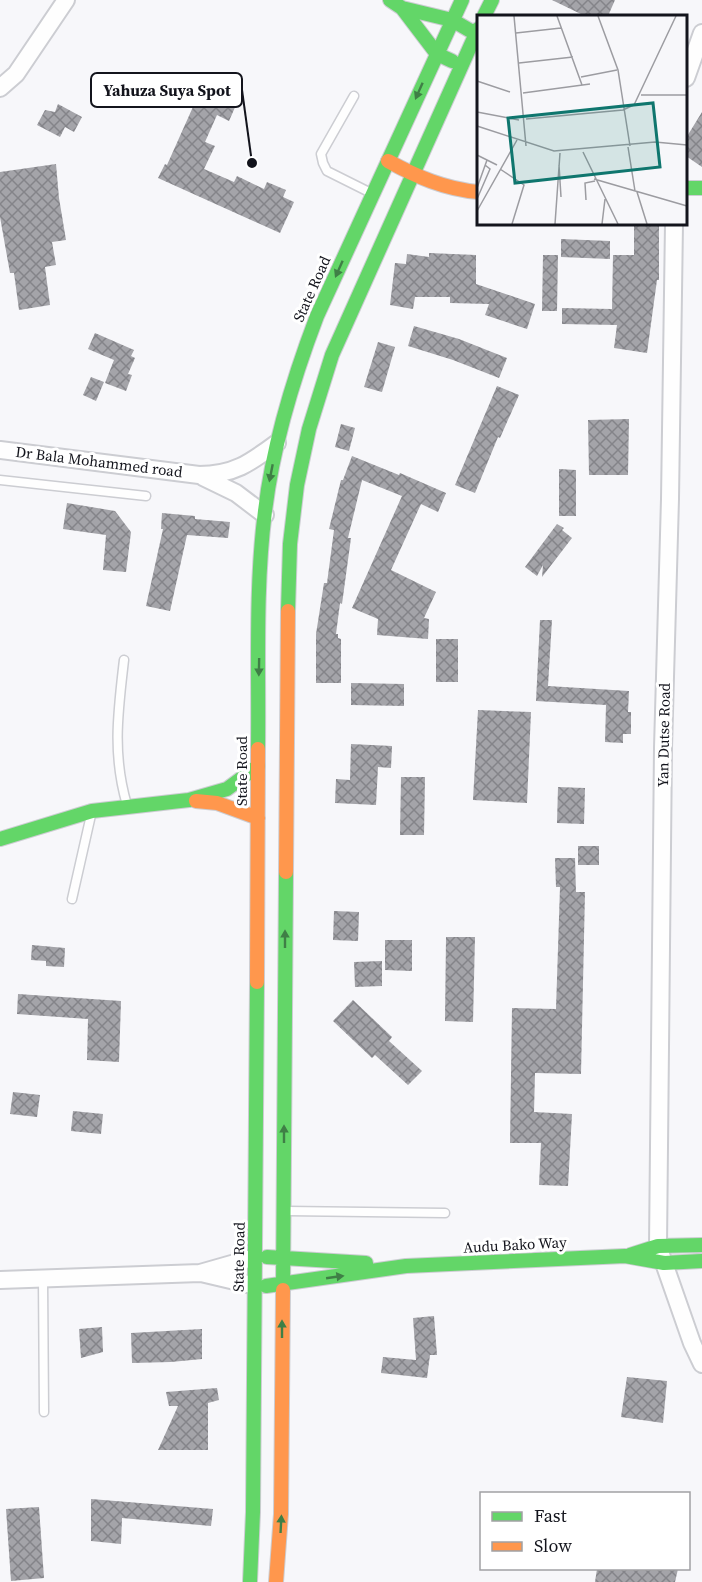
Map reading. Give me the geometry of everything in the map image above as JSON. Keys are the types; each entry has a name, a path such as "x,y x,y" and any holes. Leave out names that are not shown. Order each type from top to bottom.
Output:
{"main road":[{"path":"390,0 402,8 437,54 462,67"},
{"name":"State Road","path":"250,1582 256,1286 260,581 265,515 277,442 301,357 317,316 462,0"},
{"path":"484,15 492,0"},
{"path":"276,1582 281,1514 288,611 289,560 294,503 311,424 332,355 477,32 452,20 402,8"},
{"path":"388,161 414,175 450,188 477,192"},
{"path":"0,839 92,811 189,800 227,789 258,766"},
{"path":"189,800 217,803 258,818"},
{"name":"Audu Bako Way","path":"625,1256 658,1246 702,1245"},
{"name":"Audu Bako Way","path":"256,1257 283,1256 406,1266"},
{"name":"Audu Bako Way","path":"256,1286 282,1285 406,1266 625,1256 664,1263 702,1262"}],"street":[{"path":"0,88 16,74 66,0"},
{"path":"687,75 702,33"},
{"name":"Yan Dutse Road","path":"658,1246 663,748 674,225"},
{"path":"199,475 218,475 233,471 249,463 277,442"},
{"name":"Dr Bala Mohammed road","path":"0,450 199,475"},
{"path":"199,475 236,493 265,515"},
{"path":"658,1246 692,1343 702,1364"},
{"path":"0,1280 200,1273 256,1257"},
{"path":"200,1273 256,1286"}],"lane":[{"path":"354,96 321,154 322,163 327,171 373,194"},
{"path":"0,480 146,496"},
{"path":"124,660 116,730 120,780 127,806"},
{"path":"72,899 92,811"},
{"path":"283,1211 445,1213"},
{"path":"43,1279 44,1412"}],"building":[{"path":"552,0 615,0 608,15 583,15"},
{"path":"205,80 240,96 229,121 217,115 205,142 215,146 204,169 234,182 237,176 264,189 267,182 286,190 283,197 294,202 280,233 158,178 165,164 167,165"},
{"path":"58,104 82,117 74,132 65,127 60,137 37,125 45,110 55,112"},
{"path":"702,112 702,167 687,157 687,136"},
{"path":"56,164 66,240 52,242 56,265 45,267 50,305 19,310 14,273 10,273 0,217 0,172"},
{"path":"634,225 659,225 659,280 657,280 647,353 614,348 617,325 562,324 562,308 612,309 613,255 634,255"},
{"path":"561,239 610,241 610,259 561,257"},
{"path":"429,253 476,255 476,284 535,304 527,329 485,315 489,304 450,303 450,297 415,297 413,309 390,305 395,263 406,264 407,254 429,257"},
{"path":"543,255 558,255 557,311 542,311"},
{"path":"414,326 459,339 507,358 499,378 408,346"},
{"path":"95,333 134,350 131,356 135,358 128,374 132,375 126,391 105,383 114,360 88,349"},
{"path":"378,342 395,347 382,392 364,387"},
{"path":"91,377 104,382 96,401 83,395"},
{"path":"497,386 519,395 500,438 498,437 475,493 455,485"},
{"path":"629,419 628,475 589,475 588,420"},
{"path":"341,424 355,428 349,451 335,447"},
{"path":"352,456 446,493 438,512 421,504 391,570 436,592 424,618 429,619 428,639 377,635 378,619 352,608 402,496 362,480 348,538 351,538 336,634 341,639 341,683 316,683 316,634 324,583 327,583 334,530 329,529 341,480 343,480"},
{"path":"559,469 576,470 576,516 559,516"},
{"path":"67,503 115,511 131,532 126,572 103,570 106,535 63,529"},
{"path":"162,513 230,522 228,538 187,535 170,611 146,606 163,529 161,529"},
{"path":"557,524 564,528 562,530 572,538 542,577 543,565 537,576 525,567"},
{"path":"540,620 552,620 548,686 629,691 628,712 631,712 631,734 623,734 623,743 605,742 606,705 536,701"},
{"path":"436,639 458,639 458,682 436,682"},
{"path":"351,683 404,684 404,706 351,705"},
{"path":"478,710 531,712 527,803 473,800"},
{"path":"351,744 392,746 391,768 378,767 376,805 335,803 336,779 350,780"},
{"path":"401,777 425,777 424,835 400,835"},
{"path":"558,787 585,788 584,824 557,823"},
{"path":"578,846 599,846 599,865 578,865"},
{"path":"555,858 575,858 576,892 585,892 581,1074 535,1073 534,1112 572,1114 568,1186 539,1185 541,1143 510,1143 512,1008 556,1009 560,887 556,887"},
{"path":"334,911 359,912 358,941 333,940"},
{"path":"446,937 475,937 473,1022 445,1021"},
{"path":"385,940 412,940 412,971 385,970"},
{"path":"32,945 65,948 64,967 46,966 46,961 31,960"},
{"path":"382,961 382,986 355,987 354,962"},
{"path":"18,994 121,1001 119,1062 87,1060 88,1019 17,1014"},
{"path":"353,1000 392,1037 389,1041 422,1071 408,1085 375,1055 372,1058 333,1021"},
{"path":"13,1092 40,1095 37,1117 10,1114"},
{"path":"73,1111 103,1114 101,1134 71,1131"},
{"path":"434,1316 437,1355 430,1355 427,1378 381,1373 383,1357 416,1360 413,1318"},
{"path":"102,1327 103,1352 81,1358 79,1329"},
{"path":"202,1329 202,1359 132,1363 131,1333"},
{"path":"627,1377 667,1381 663,1423 621,1417"},
{"path":"217,1388 219,1400 208,1403 208,1450 158,1450 178,1406 169,1406 166,1392"},
{"path":"91,1499 213,1509 211,1526 122,1518 121,1544 91,1541"},
{"path":"39,1507 44,1578 11,1581 6,1509"},
{"path":"597,1570 678,1570 675,1582 595,1582"}],"traffic: fast":[{"path":"390,0 402,8 437,54 452,61"},
{"path":"258,749 259,600 262,540 273,461 285,412 317,316 462,0"},
{"path":"484,15 492,0"},
{"path":"402,8 452,20 476,34"},
{"path":"288,611 290,544 297,485 309,429 332,355 477,31"},
{"path":"687,188 702,188"},
{"path":"0,839 92,811 189,800 227,789 258,766"},
{"path":"283,1290 286,872"},
{"path":"250,1582 253,1512 257,982"},
{"path":"630,1255 658,1246 702,1245"},
{"path":"266,1286 406,1266 625,1256 664,1263 702,1261"},
{"path":"267,1257 366,1263"}],"traffic: slow":[{"path":"388,161 432,181 477,192"},
{"path":"286,872 288,611"},
{"path":"257,982 258,749"},
{"path":"196,801 217,803 258,818"},
{"path":"276,1582 281,1514 283,1290"}],"place":[{"name":"Yahuza Suya Spot","path":"252,163"}]}
